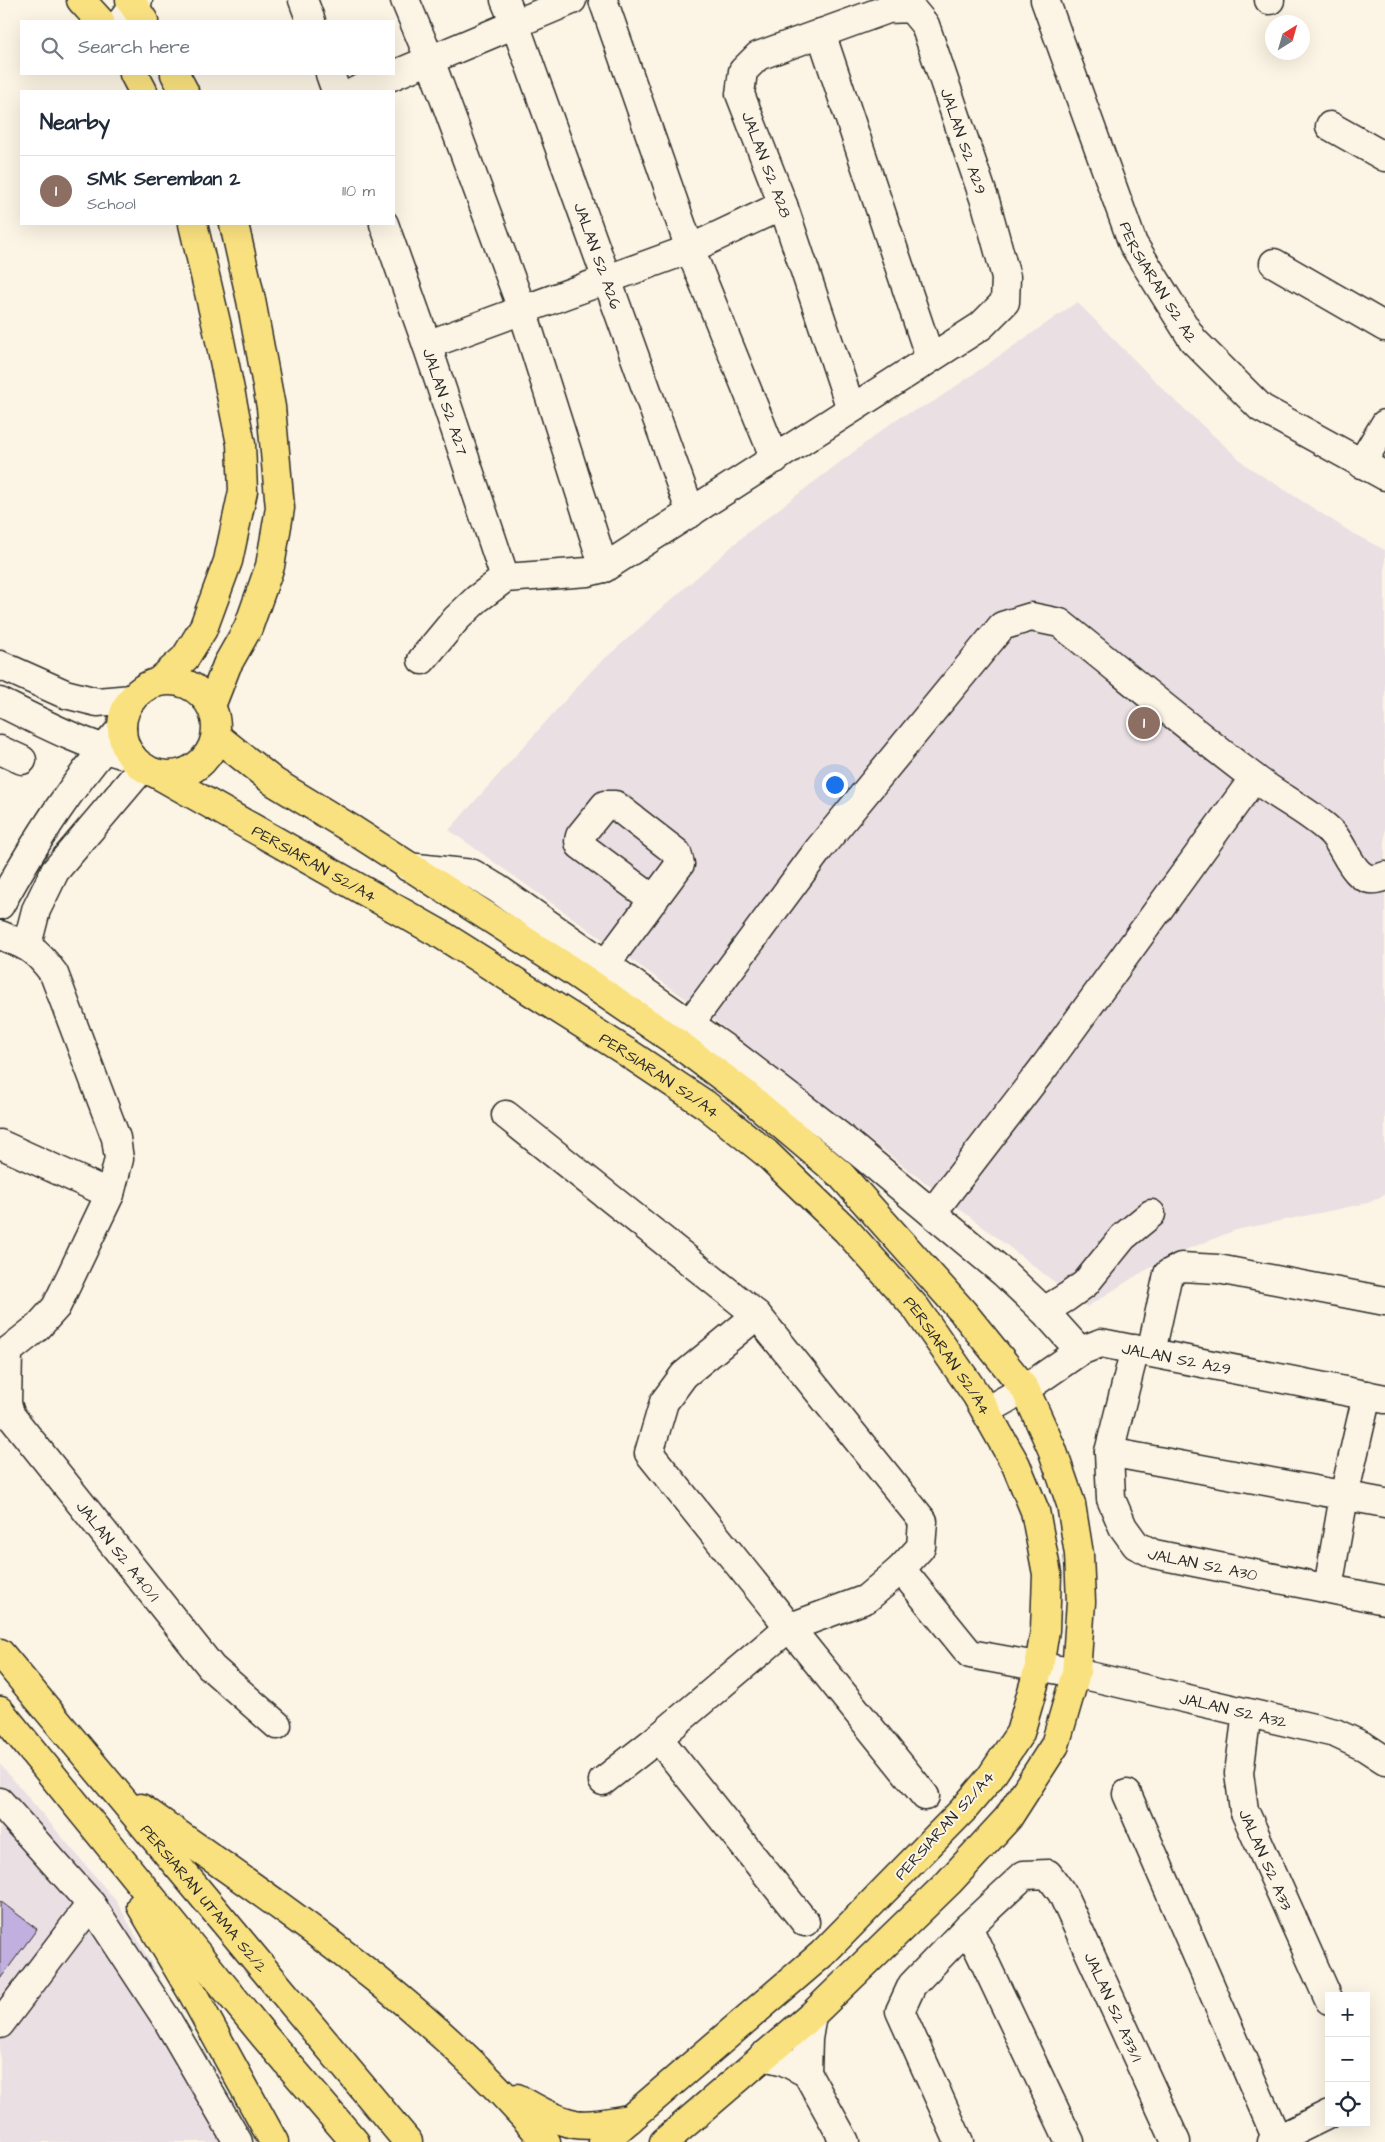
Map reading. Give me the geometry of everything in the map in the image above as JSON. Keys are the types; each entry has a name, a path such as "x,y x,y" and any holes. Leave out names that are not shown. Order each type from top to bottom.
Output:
{"main road":[{"path":"80,0 99,20"},
{"path":"135,75 142,90"},
{"path":"176,75 183,90"},
{"path":"158,682 185,658 204,629 228,561 243,491 240,444 218,332 193,225"},
{"path":"211,706 227,665 248,628 270,566 280,508 271,407 251,300 234,225"},
{"path":"173,681 188,685 201,694 211,706 216,720 216,736 211,751 201,763 188,772 173,775 144,766 124,743 122,728 125,712 132,699 143,688 158,682 173,681"},
{"name":"PERSIARAN S2/A4","path":"216,736 274,782 353,830 569,969 683,1033 744,1093 841,1175 963,1312 1026,1389 1052,1449 1071,1504 1079,1554 1081,1602 1076,1673 1056,1745 1008,1818 949,1882 812,2016 762,2056 664,2142"},
{"name":"PERSIARAN S2/A4","path":"144,766 442,934 706,1105 766,1153 846,1230 916,1308 986,1411 1016,1465 1036,1511 1047,1574 1046,1630 1039,1667 1020,1733 990,1778 963,1810 822,1954 603,2142"},
{"name":"PERSIARAN UTAMA S2/2","path":"0,1653 408,2142"},
{"path":"0,1711 265,2038 355,2142"},
{"path":"112,1787 305,1924 388,1989 494,2086 546,2142"},
{"path":"92,1824 194,1996 274,2142"},
{"path":"494,2086 551,2117 576,2124 597,2124 630,2119"}],"street":[{"path":"303,0 311,20"},
{"path":"405,0 430,60 522,309 604,568"},
{"path":"395,75 430,60 510,12 572,0"},
{"path":"603,0 690,249 775,458"},
{"name":"PERSIARAN S2 A2","path":"1045,0 1133,244 1194,340 1262,408 1373,470"},
{"name":"JALAN S2 A29","path":"888,9 911,8 925,25 986,204 1006,277 1005,302 981,326 930,358"},
{"name":"JALAN S2 A28","path":"851,409 783,205 740,94 744,70 758,56 888,9"},
{"name":"JALAN S2 A26","path":"510,12 690,513"},
{"path":"422,660 456,619 477,599 505,578 588,572 604,568 930,358 821,34"},
{"path":"330,75 336,90"},
{"path":"358,90 394,75"},
{"path":"1330,126 1385,157"},
{"path":"427,345 690,249 783,205"},
{"name":"JALAN S2 A27","path":"384,225 427,345 505,578"},
{"path":"1274,263 1385,327"},
{"path":"1373,470 1385,424"},
{"path":"683,1033 819,849 1002,626 1031,617 1060,623 1254,778 1332,832 1354,869 1366,878 1378,880 1385,876"},
{"path":"0,665 65,694 97,702 132,699"},
{"path":"0,702 67,736 144,766 55,871 36,910 27,945"},
{"path":"0,905 28,853 75,782 122,728"},
{"path":"67,736 76,756 75,782"},
{"path":"932,1213 1045,1066 1254,778"},
{"path":"408,867 473,874 605,965 683,1033 733,1054 837,1134 1004,1273 1044,1311 1080,1351"},
{"path":"605,965 654,900"},
{"path":"0,935 27,945 41,956 54,974 116,1138 119,1159 110,1194 56,1307 38,1327 4,1349"},
{"path":"506,1115 757,1315 923,1521 921,1547 901,1569 866,1599 788,1628 658,1738 603,1781"},
{"path":"0,1144 110,1194"},
{"path":"1044,1311 1068,1297 1085,1284 1124,1237 1151,1214"},
{"name":"JALAN S2 A30","path":"1385,1301 1218,1269 1181,1267 1168,1274 1109,1452 1112,1499 1123,1528 1136,1545 1154,1554 1385,1600"},
{"path":"757,1315 684,1375 664,1402 649,1453 925,1796"},
{"name":"JALAN S2 A29","path":"986,1411 1026,1389 1080,1351 1101,1343 1376,1397"},
{"name":"JALAN S2 A40/1","path":"4,1349 7,1404 10,1416 212,1668 278,1725"},
{"path":"1328,1588 1344,1496 1376,1397"},
{"path":"1109,1452 1385,1504"},
{"name":"JALAN S2 A32","path":"901,1569 970,1654 1076,1673 1335,1733 1366,1748 1385,1760"},
{"name":"JALAN S2 A33","path":"1247,1713 1239,1773 1244,1810 1325,1992"},
{"path":"658,1738 805,1922"},
{"path":"1127,1794 1275,2141 1325,2116"},
{"path":"6,1811 91,1904 166,2018 238,2142"},
{"name":"JALAN S2 A33/1","path":"968,1927 1024,1875 1048,1874 1062,1893 1176,2142"},
{"path":"0,2024 91,1904"},
{"path":"959,2142 900,2011 912,1985 968,1927 1070,2142"},
{"path":"812,2016 808,2039 807,2073 845,2142"},
{"path":"762,2056 784,2061 807,2073"}],"shaded area":[{"path":"1077,302 1169,395 1247,466 1354,534 1385,550 1385,1195 1368,1203 1236,1230 1180,1252 1139,1274 1087,1307 689,1001 449,830 593,669 747,533 898,418 933,402"},
{"path":"0,1764 117,1902 251,2142 0,2142"}],"building":[{"path":"0,1901 37,1929 0,1979"}],"place":[{"name":"SMK Seremban 2","path":"1144,723"}]}
